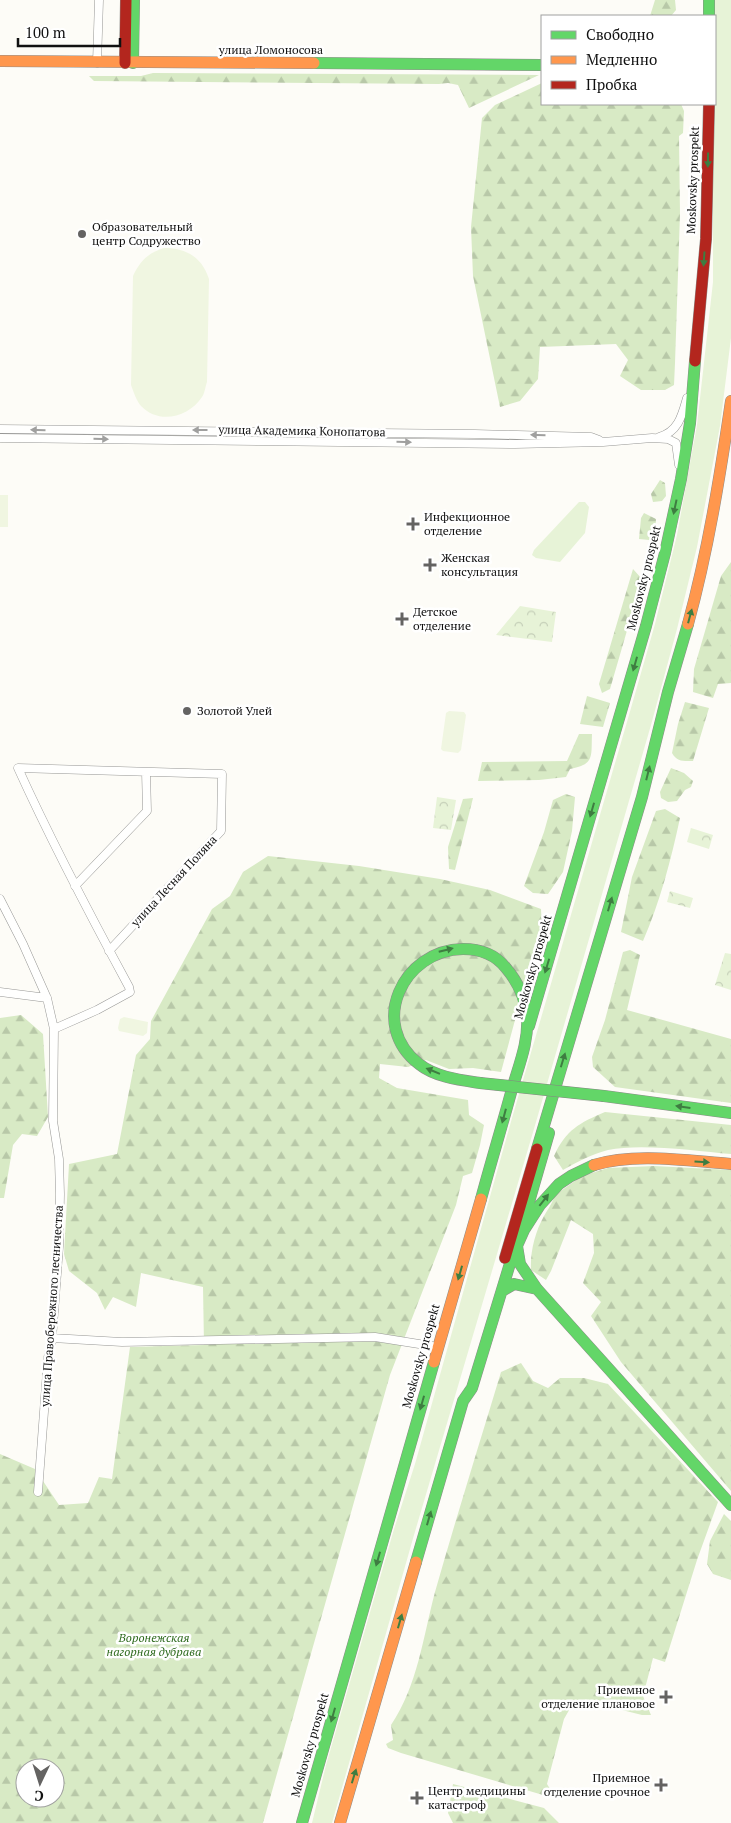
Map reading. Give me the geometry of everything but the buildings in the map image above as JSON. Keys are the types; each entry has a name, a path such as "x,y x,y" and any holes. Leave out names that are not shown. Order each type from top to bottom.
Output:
{"main road":[{"path":"126,0 129,63"},
{"path":"129,63 134,0"},
{"path":"708,0 709,15"},
{"name":"улица Ломоносова","path":"0,61 541,65"},
{"name":"Moskovsky prospekt","path":"302,1823 665,555 681,480 690,423 695,372 706,239 708,106"},
{"path":"340,1823 549,1107 642,797 668,692 700,580 719,484 731,401"},
{"path":"526,1036 527,1007 522,989 510,972 491,954 480,950 454,948 432,954 413,968 401,986 395,1006 396,1028 405,1050 419,1065 430,1070 460,1080 480,1083 604,1096 731,1113"},
{"path":"463,1401 472,1388 517,1245 551,1125 549,1107"},
{"path":"731,1164 638,1160 611,1162 586,1168 559,1184 546,1197 533,1214 517,1245 520,1264 537,1289 731,1505"},
{"path":"502,1291 510,1284 516,1283 537,1289"}],"street":[{"path":"98,63 100,0"},
{"path":"652,438 666,435 682,419 695,372"},
{"name":"улица Академика Конопатова","path":"0,429 549,435 590,437 603,442"},
{"name":"улица Академика Конопатова","path":"0,438 516,444 603,442 652,438"},
{"path":"652,438 668,439 676,443 681,480"},
{"path":"0,899 47,998 54,1030 130,992 75,886 18,768 146,772 147,811 75,886"},
{"name":"улица Лесная Поляна","path":"109,951 221,831 222,774 146,772"},
{"path":"0,992 47,998"},
{"name":"улица Правобережного лесничества","path":"38,1492 59,1246 59,1159 53,1121 54,1030"},
{"path":"52,1338 122,1342 374,1336 438,1347"}],"green space":[{"path":"655,0 675,0 676,10 672,15 650,15"},
{"path":"713,0 731,0 731,338 720,426 697,547 651,725 414,1535 332,1823 312,1823 326,1765 394,1529 415,1464 512,1118 655,624 677,535 697,425 713,282 713,105 716,105"},
{"path":"153,73 539,75 469,108 458,85 448,83 94,81 89,76 141,76"},
{"path":"541,83 541,105 681,105 684,111 683,133 679,136 680,214 674,385 665,390 641,390 620,376 628,360 616,344 540,347 538,379 520,401 500,407 473,276 471,227 482,118 495,105"},
{"path":"164,248 172,248 192,255 202,265 209,279 207,382 204,392 190,410 182,414 165,417 148,412 141,406 136,399 131,385 133,276 145,258 153,252"},
{"path":"660,480 665,483 666,496 662,501 653,502 651,494"},
{"path":"0,495 8,495 8,527 0,527"},
{"path":"579,502 585,502 589,507 585,533 560,562 536,558 532,555 534,550"},
{"path":"644,513 656,519 655,534 649,540 639,539 641,518"},
{"path":"731,562 731,683 718,684 713,698 693,692 694,669 721,576"},
{"path":"633,569 642,579 610,689 602,693 599,684"},
{"path":"520,606 556,612 552,642 496,635"},
{"path":"587,696 610,703 603,727 580,724"},
{"path":"685,702 709,708 693,761 683,761 672,753"},
{"path":"449,711 464,712 466,715 461,750 458,753 441,749 446,713"},
{"path":"579,734 592,734 590,758 584,765 570,769 566,777 539,780 478,781 482,762 567,761"},
{"path":"671,768 684,773 693,781 691,787 685,790 677,801 668,802 661,798 660,792"},
{"path":"566,794 575,797 572,831 563,872 548,894 533,893 524,886 544,832 553,800"},
{"path":"437,797 456,800 451,830 433,828"},
{"path":"473,798 455,870 449,869 448,847 463,799"},
{"path":"665,809 680,818 655,911 643,941 621,932 632,877 656,811"},
{"path":"691,828 713,835 709,849 687,842"},
{"name":"Воронежская нагорная дубрава","path":"268,856 359,866 440,879 490,890 541,909 542,929 501,1072 473,1068 449,1069 426,1060 408,1067 380,1064 379,1078 397,1088 468,1100 469,1115 484,1125 472,1173 463,1176 456,1205 390,1375 263,1823 0,1823 0,1454 35,1469 59,1505 88,1503 99,1477 112,1479 130,1347 204,1345 203,1287 141,1273 136,1307 113,1297 105,1310 97,1293 69,1271 64,1254 69,1164 117,1154 136,1055 150,1039 151,1021 212,909 230,896 243,872"},
{"path":"670,891 693,898 690,908 667,902"},
{"path":"630,950 640,955 627,1010 731,1039 731,1103 615,1087 593,1067 592,1057 605,1020 623,952"},
{"path":"725,953 731,954 731,990 715,985"},
{"path":"21,1015 43,1034 48,1117 37,1136 22,1134 13,1145 4,1198 0,1198 0,1018"},
{"path":"124,1017 148,1022 147,1033 143,1036 119,1031 120,1019"},
{"path":"605,1112 731,1125 731,1154 669,1148 621,1148 596,1154 563,1170 554,1156 563,1140 574,1128"},
{"path":"654,1166 731,1170 731,1491 621,1362 591,1316 601,1302 583,1283 594,1253 593,1234 571,1220 546,1280 531,1270 532,1249 536,1235 555,1195 582,1176 608,1168"},
{"path":"521,1363 533,1381 548,1388 560,1378 584,1378 608,1384 718,1502 697,1560 665,1662 653,1658 643,1696 651,1715 642,1715 598,1704 572,1705 564,1719 547,1784 552,1795 543,1795 401,1753 388,1748 386,1744 393,1740 391,1725 408,1694 414,1677 435,1592 501,1372"},
{"path":"724,1514 731,1521 731,1580 713,1574 707,1564 710,1541"},
{"path":"453,1784 544,1808 559,1823 453,1823 448,1813"}],"traffic: fast":[{"path":"133,63 134,0"},
{"path":"709,0 709,15"},
{"path":"314,63 541,65"},
{"path":"529,1026 646,626 665,553 681,479 690,423 695,361"},
{"path":"537,1149 642,797 668,692 688,624"},
{"path":"480,1083 448,1077 425,1068 404,1048 396,1030 394,1011 399,992 409,976 423,962 442,953 469,949 487,953 497,959 517,984 523,996 526,1009 527,1025 523,1053 481,1199"},
{"path":"480,1083 604,1096"},
{"path":"604,1096 731,1113"},
{"path":"522,1226 549,1133"},
{"path":"416,1562 463,1401 472,1388 512,1257 524,1230 540,1205 559,1184 594,1165"},
{"path":"517,1246 520,1264 537,1289 731,1505"},
{"path":"502,1291 514,1284 537,1289"},
{"path":"302,1823 434,1362"}],"traffic: slow":[{"path":"0,61 314,63"},
{"path":"688,624 702,569 713,513 731,401"},
{"path":"594,1165 610,1161 644,1158 731,1164"},
{"path":"434,1362 481,1199"},
{"path":"340,1823 416,1562"}],"traffic: jam":[{"path":"125,63 126,0"},
{"path":"695,361 706,239 709,105"},
{"path":"505,1258 537,1149"}],"place":[{"name":"Образовательный центр Содружество","path":"82,234"},
{"name":"Инфекционное отделение","path":"413,524"},
{"name":"Женская консультация","path":"430,565"},
{"name":"Детское отделение","path":"402,619"},
{"name":"Золотой Улей","path":"187,711"},
{"name":"Приемное отделение плановое","path":"666,1697"},
{"name":"Приемное отделение срочное","path":"661,1785"},
{"name":"Центр медицины катастроф","path":"417,1798"}]}
